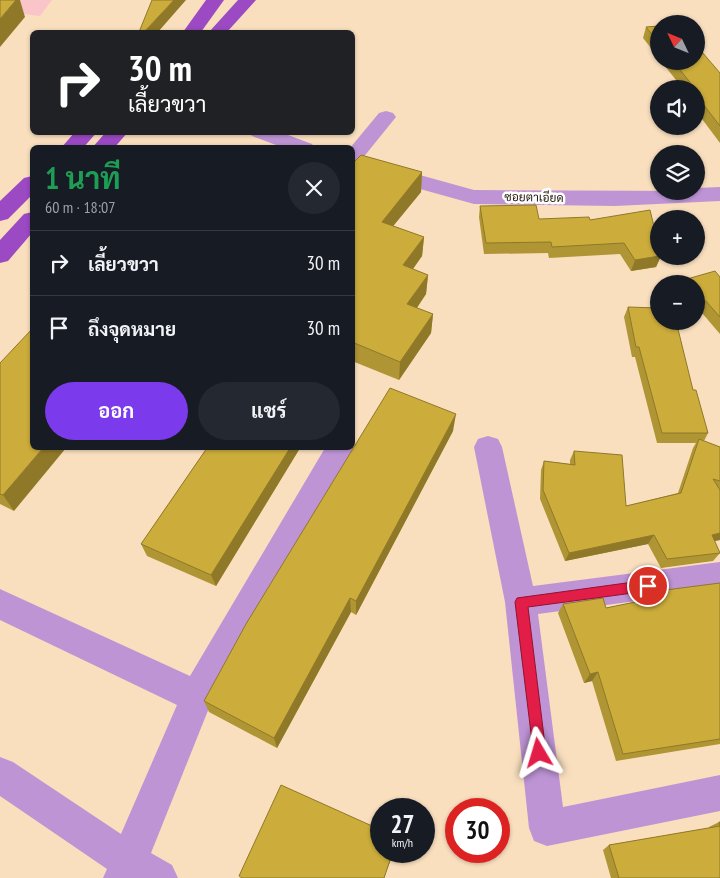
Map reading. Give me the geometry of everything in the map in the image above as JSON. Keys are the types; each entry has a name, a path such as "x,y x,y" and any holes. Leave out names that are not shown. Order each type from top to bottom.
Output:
{"main road":[{"path":"193,30 215,0"},
{"path":"220,30 248,0"},
{"path":"74,145 84,135"},
{"path":"105,145 115,135"},
{"path":"0,214 30,185"},
{"path":"0,255 30,221"}],"street":[{"path":"355,154 386,117"},
{"path":"268,135 296,145"},
{"name":"ซอยตาเอียด","path":"355,163 474,197 615,199 720,194"},
{"path":"488,447 521,602 547,828 720,792"},
{"path":"0,775 137,873 197,697 338,450"},
{"path":"521,602 720,576"},
{"path":"0,604 197,697"}],"shaded area":[{"path":"0,0 52,0 40,16 0,11"}],"building":[{"path":"0,0 16,0 0,19"},
{"path":"152,0 174,0 146,30 140,30"},
{"path":"705,56 720,73 720,126 705,107 705,80 688,80 680,70 705,70"},
{"path":"361,155 422,172 382,222 424,237 403,265 428,275 407,304 433,314 400,362 355,343 355,161"},
{"path":"536,205 539,219 589,217 590,220 650,210 650,258 635,260 624,243 552,247 551,242 486,243 480,206"},
{"path":"715,271 720,277 720,317 705,300 705,275 701,275"},
{"path":"628,307 650,308 650,330 678,330 693,390 696,390 708,433 662,433 639,347 636,347"},
{"path":"30,331 30,450 41,450 3,495 0,494 0,363"},
{"path":"390,388 456,414 356,601 350,598 274,738 204,701 246,624 352,450 355,450 355,445"},
{"path":"699,439 720,447 720,481 713,479 720,490 720,533 712,535 720,553 667,559 654,535 569,553 543,490 544,461 575,465 574,451 622,455 626,506 681,493"},
{"path":"206,450 289,450 211,575 141,544"},
{"path":"720,583 720,739 623,754 598,672 590,674 563,604 603,598 606,608 660,597 658,591"},
{"path":"281,785 370,825 370,863 389,863 384,878 242,878 239,876"},
{"path":"720,826 720,878 619,878 609,845"}],"route":[{"path":"539,753 521,602 648,586"}]}
